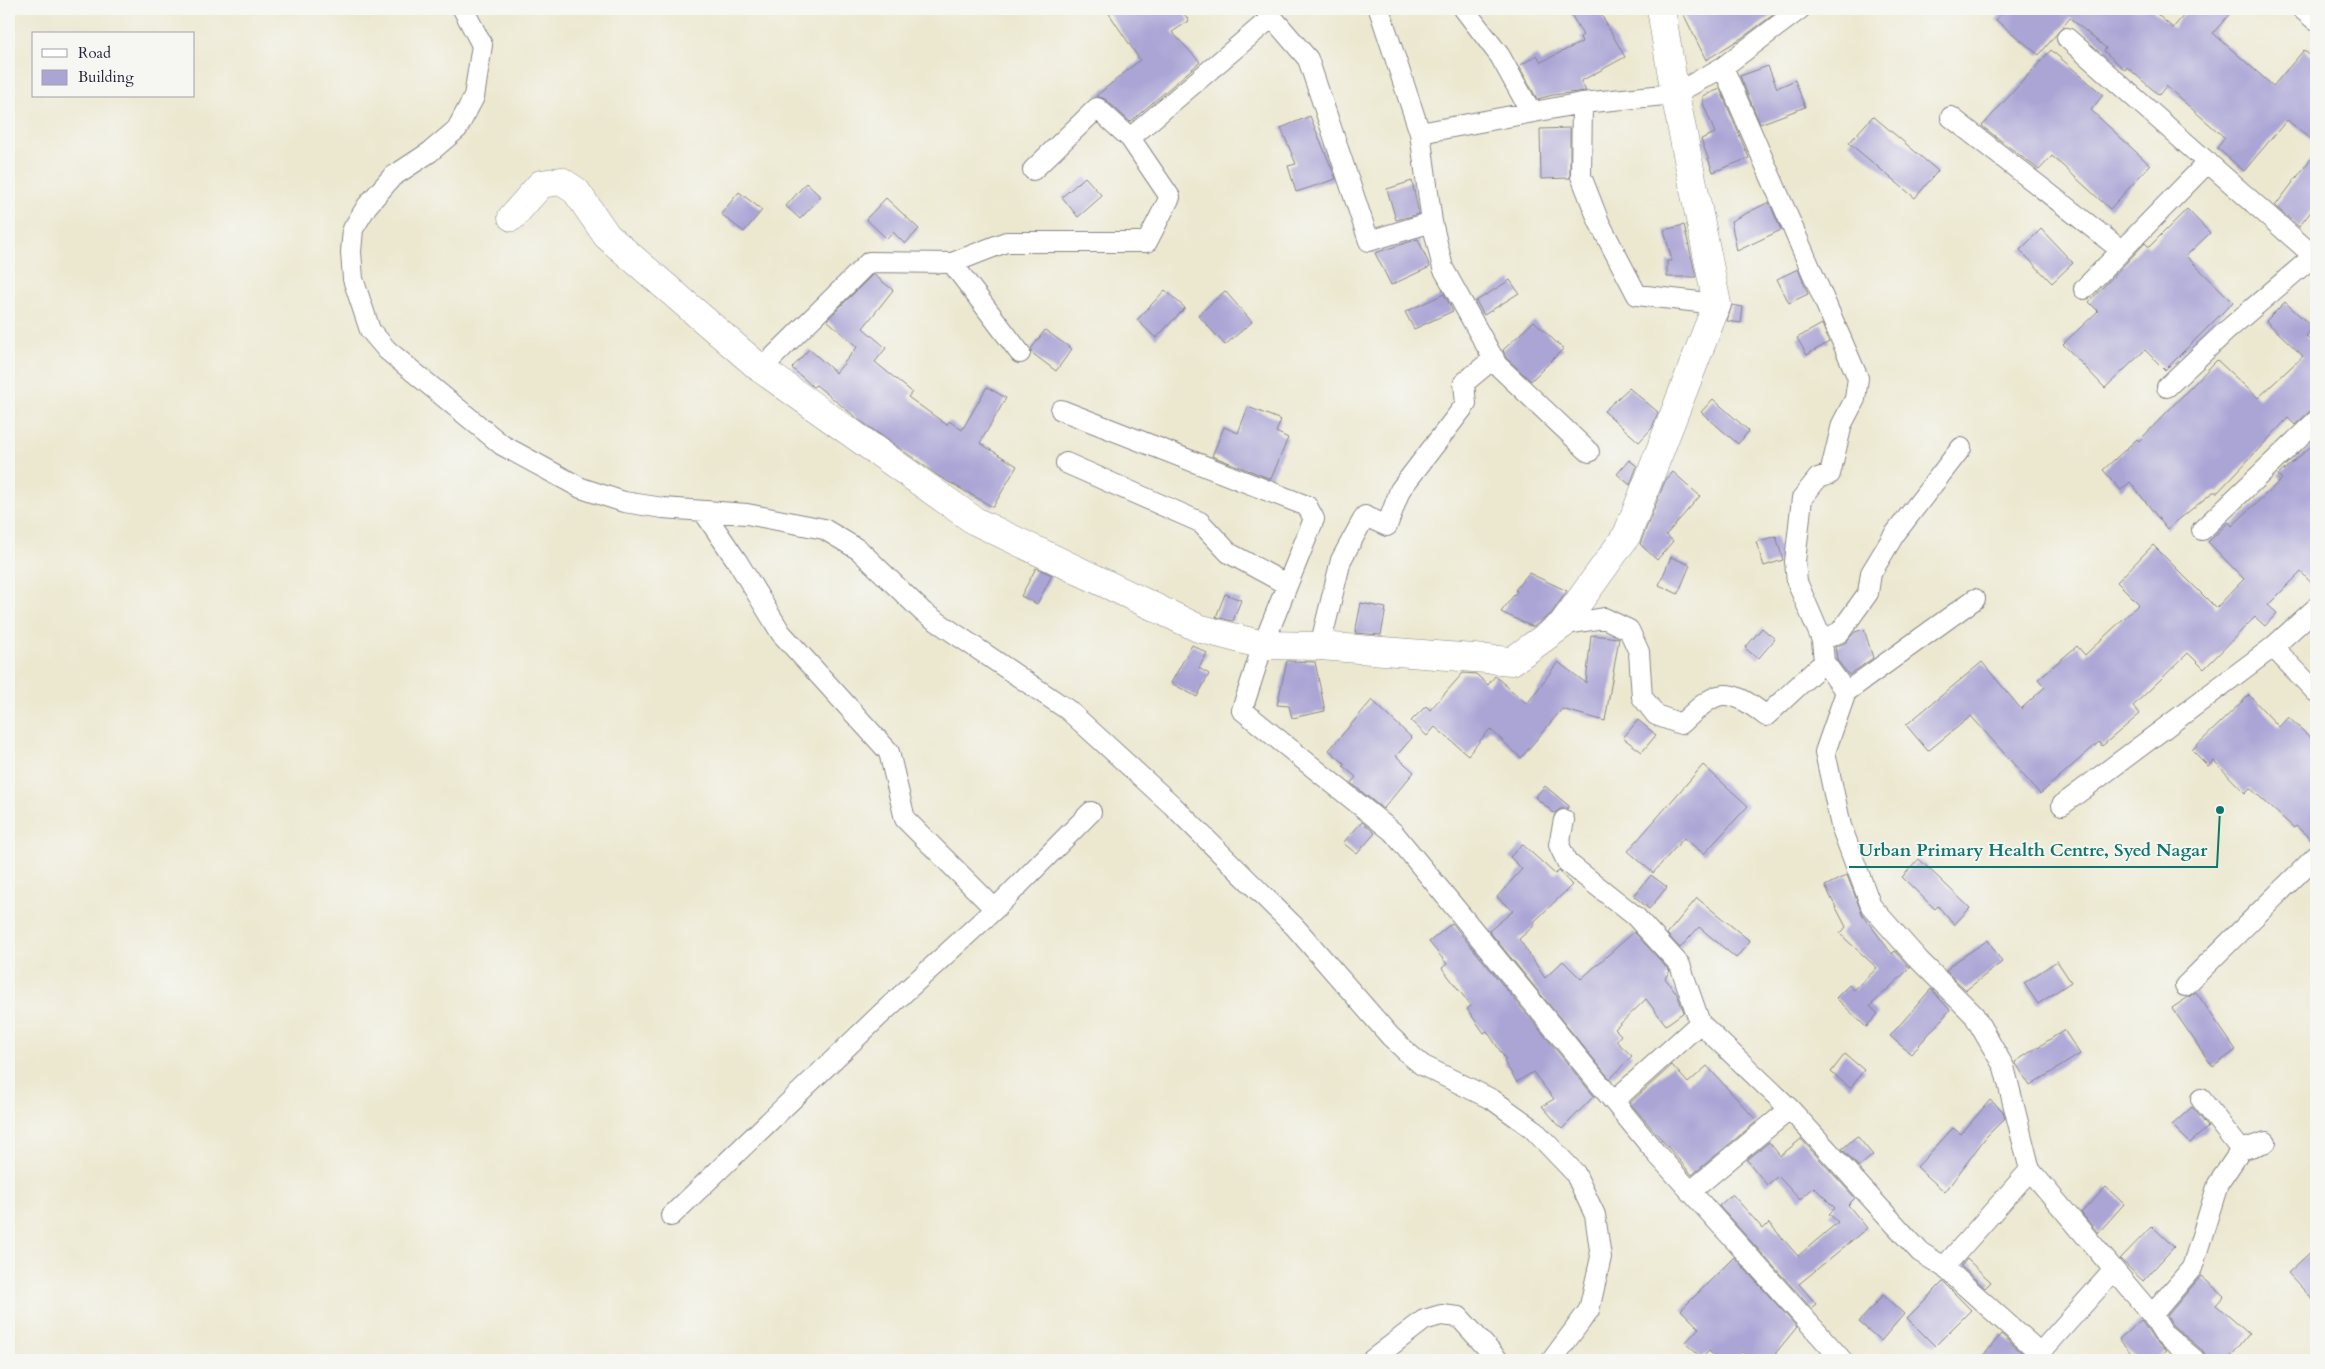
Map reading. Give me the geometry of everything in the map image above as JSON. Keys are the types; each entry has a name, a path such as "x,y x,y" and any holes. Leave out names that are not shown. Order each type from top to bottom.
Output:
{"street":[{"path":"463,9 482,45 474,97 457,129 430,152 392,177 367,206 353,228 351,252 353,279 370,330 388,350 502,445 581,488 624,502 663,508 747,514 824,529 859,550 923,612 1068,710 1158,792 1295,927 1390,1036 1410,1055 1422,1064 1493,1100 1532,1128 1575,1173 1595,1215 1601,1257 1589,1310 1552,1360"},
{"path":"1379,9 1420,133 1432,222 1443,268 1497,365 1589,452"},
{"path":"1464,9 1500,56 1531,112"},
{"path":"512,217 541,184 561,181 576,191 606,236 761,369 975,521 1198,628 1263,644 1320,646 1512,661 1562,625 1627,535 1717,304 1675,94 1661,9"},
{"path":"1420,133 1582,103 1675,94 1723,67 1800,9"},
{"path":"2302,9 2316,21"},
{"path":"1130,138 1269,13 1308,58 1369,241 1432,222"},
{"path":"2066,38 2316,256 2225,332 2167,387"},
{"path":"1723,67 1858,378 1855,399 1842,424 1830,474 1818,478 1802,498 1795,562 1798,582 1822,640 1824,662 1846,692"},
{"path":"1582,103 1581,176 1599,222 1638,295 1717,304"},
{"path":"761,369 869,262 952,263 1006,242 1147,242 1170,197 1130,138 1097,108 1033,170"},
{"path":"1951,117 2121,250"},
{"path":"2084,288 2208,162"},
{"path":"952,263 1020,353"},
{"path":"1320,646 1341,560 1365,516 1387,526 1400,490 1466,404 1464,383 1494,358"},
{"path":"1061,410 1307,506 1314,519 1263,644 1242,710 1393,832 1690,1192 1832,1357"},
{"path":"2202,530 2316,421"},
{"path":"1822,640 1840,632 1868,593 1871,573 1894,535 1961,448"},
{"path":"1066,463 1200,522 1229,553 1286,584"},
{"path":"703,511 737,561 781,634 889,752 905,819 995,909"},
{"path":"1975,599 1846,692 1826,752 1841,826 1871,906 1918,960 1974,1015 2004,1067 2030,1170 2152,1315 2163,1333 2195,1360"},
{"path":"2062,805 2273,647 2316,608"},
{"path":"1562,625 1604,618 1629,630 1639,652 1642,697 1656,716 1680,724 1708,699 1730,694 1752,704 1766,716 1824,662"},
{"path":"2273,647 2316,692"},
{"path":"671,1216 881,1014 995,909 1091,812"},
{"path":"1564,820 1559,845 1567,862 1635,916 1680,965 1700,1023 1790,1109 1920,1252 1944,1268 2042,1357 2114,1270"},
{"path":"2185,986 2316,856"},
{"path":"1614,1101 1700,1023"},
{"path":"2201,1099 2241,1150"},
{"path":"1690,1192 1790,1109"},
{"path":"2152,1315 2192,1268 2218,1184 2241,1150 2266,1142"},
{"path":"1944,1268 2030,1170"},
{"path":"1372,1360 1424,1320 1441,1315 1459,1317 1498,1360"}],"building":[{"path":"1106,9 1181,9 1189,21 1172,32 1200,62 1130,122 1105,99 1096,96 1140,60"},
{"path":"1568,9 1598,9 1625,57 1581,81 1586,91 1537,99 1519,66 1537,55 1541,62 1582,42 1580,37 1583,35"},
{"path":"1681,9 1781,9 1743,37 1706,60"},
{"path":"2005,9 2151,9 2173,28 2189,9 2234,9 2213,33 2273,86 2304,50 2316,61 2316,144 2287,120 2244,171 2217,148 2225,138 2166,86 2159,95 2127,67 2125,70 2104,51 2106,48 2070,18 2039,55 1996,20"},
{"path":"2051,50 2103,95 2091,110 2150,165 2110,209 2052,156 2039,170 1982,126"},
{"path":"1768,66 1777,88 1795,80 1805,107 1760,124 1740,76"},
{"path":"1720,89 1749,158 1713,172 1701,139 1715,133 1703,103 1703,96"},
{"path":"1310,116 1336,179 1296,192 1288,166 1296,164 1281,128"},
{"path":"1873,116 1938,171 1915,198 1849,143"},
{"path":"1570,128 1570,178 1541,179 1540,129"},
{"path":"2316,152 2316,205 2299,227 2275,206"},
{"path":"1085,177 1102,196 1078,217 1062,197"},
{"path":"1412,181 1419,214 1396,220 1387,189"},
{"path":"806,183 821,197 800,219 786,206"},
{"path":"739,192 762,210 744,232 721,214"},
{"path":"886,198 919,229 905,244 893,232 887,239 866,219"},
{"path":"1769,202 1781,230 1737,251 1731,221"},
{"path":"2187,209 2210,233 2186,256 2233,302 2165,370 2145,350 2105,388 2063,344 2098,311 2089,302 2145,243 2149,247"},
{"path":"1684,225 1696,277 1667,277 1667,261 1672,261 1664,230"},
{"path":"2041,229 2073,263 2052,283 2020,250"},
{"path":"1418,239 1430,267 1391,285 1375,253"},
{"path":"1798,269 1808,294 1789,303 1777,279"},
{"path":"873,274 893,290 863,328 886,348 875,362 912,392 908,397 947,425 949,421 962,430 987,387 1006,398 980,443 1017,466 993,507 940,477 858,419 816,385 813,387 792,368 809,349 836,373 857,347 827,320"},
{"path":"1510,280 1519,293 1484,315 1476,301"},
{"path":"1165,290 1185,308 1156,338 1137,320"},
{"path":"1225,291 1252,322 1225,345 1198,315"},
{"path":"1444,294 1453,311 1414,329 1405,312"},
{"path":"2285,302 2313,328 2306,336 2314,345 2316,343 2316,405 2295,425 2288,418 2218,492 2213,492 2167,529 2130,482 2121,490 2103,470 2137,439 2139,441 2217,360 2258,398 2303,356 2266,321"},
{"path":"1732,305 1743,307 1741,323 1727,321"},
{"path":"1534,321 1563,349 1531,381 1506,358 1503,350"},
{"path":"1822,324 1829,342 1807,355 1797,338"},
{"path":"1045,330 1072,349 1056,371 1032,353 1031,349"},
{"path":"1629,388 1658,412 1652,428 1639,442 1604,411"},
{"path":"1713,399 1749,431 1738,444 1701,412"},
{"path":"1248,407 1281,420 1276,432 1288,438 1271,479 1212,456 1224,427 1238,433"},
{"path":"2316,442 2316,588 2301,572 2268,605 2277,613 2265,626 2255,617 2204,669 2188,653 2133,706 2140,714 2102,746 2099,742 2040,794 1971,716 1928,751 1906,725 1982,662 2021,709 2045,687 2038,679 2077,646 2085,655 2139,604 2117,582 2153,545 2216,608 2244,579 2208,542 2229,522 2232,526 2282,479 2278,475"},
{"path":"1629,460 1637,466 1630,485 1617,474"},
{"path":"1673,472 1700,496 1666,535 1673,541 1657,560 1640,544 1665,481"},
{"path":"1776,536 1783,560 1764,566 1756,542"},
{"path":"1671,557 1690,565 1678,594 1659,585"},
{"path":"1036,568 1052,575 1037,604 1021,596"},
{"path":"1529,573 1567,591 1551,614 1533,627 1501,612"},
{"path":"1225,594 1241,600 1233,621 1216,617"},
{"path":"1361,603 1386,608 1381,635 1355,633"},
{"path":"1762,628 1775,639 1758,659 1745,648"},
{"path":"1864,629 1873,658 1849,675 1837,660 1835,647 1845,643 1855,632"},
{"path":"1591,635 1619,638 1605,721 1562,709 1521,758 1490,729 1468,755 1435,727 1427,736 1411,721 1426,706 1430,710 1463,673 1476,674 1488,685 1495,676 1527,704 1558,662 1586,683"},
{"path":"1192,645 1207,653 1199,668 1209,674 1197,697 1171,683"},
{"path":"1287,661 1315,662 1325,711 1292,718 1289,706 1277,705"},
{"path":"2249,695 2279,727 2288,717 2316,743 2316,844 2296,826 2294,828 2250,788 2245,793 2214,761 2208,766 2192,750"},
{"path":"1372,700 1412,738 1396,756 1414,772 1383,809 1351,783 1356,777 1329,750"},
{"path":"1638,720 1656,735 1642,752 1623,738"},
{"path":"1703,765 1748,806 1704,854 1684,838 1653,873 1628,851"},
{"path":"1545,786 1569,806 1567,809 1560,809 1554,813 1535,797"},
{"path":"1362,822 1375,833 1357,854 1343,843"},
{"path":"1522,844 1555,874 1559,871 1572,885 1533,923 1535,925 1519,939 1545,978 1563,961 1581,979 1634,932 1670,971 1665,978 1677,994 1684,1012 1666,1025 1646,999 1615,1029 1621,1035 1616,1041 1632,1056 1610,1079 1489,931 1513,911 1497,897 1522,869 1510,857"},
{"path":"1919,859 1970,908 1954,925 1938,906 1935,909 1902,877"},
{"path":"1651,875 1667,887 1649,909 1634,896"},
{"path":"1847,875 1862,914 1892,954 1895,951 1910,968 1870,1006 1878,1014 1866,1027 1836,998 1849,985 1854,990 1877,968 1840,934 1846,927 1825,886"},
{"path":"1697,898 1750,941 1736,958 1699,927 1680,948 1667,934"},
{"path":"1452,923 1594,1096 1562,1129 1542,1106 1554,1099 1533,1072 1517,1082 1504,1062 1506,1060 1487,1031 1484,1033 1467,1009 1471,1006 1442,968 1447,964 1429,942"},
{"path":"1988,940 2002,962 1966,990 1946,971 1952,964"},
{"path":"2057,961 2071,982 2038,1004 2024,983"},
{"path":"1931,989 1950,1010 1911,1054 1890,1036"},
{"path":"2196,992 2236,1050 2213,1067 2172,1008"},
{"path":"2064,1030 2080,1054 2030,1086 2015,1062"},
{"path":"1845,1054 1864,1070 1850,1088 1831,1072"},
{"path":"1672,1065 1688,1083 1707,1066 1757,1121 1692,1175 1630,1103"},
{"path":"1990,1100 2003,1111 2005,1118 1986,1137 1945,1192 1917,1167 1953,1128 1961,1134"},
{"path":"2192,1107 2208,1127 2190,1143 2172,1125"},
{"path":"1857,1136 1873,1155 1859,1167 1842,1149"},
{"path":"1801,1139 1855,1198 1848,1205 1867,1228 1799,1284 1816,1304 1811,1308 1719,1206 1732,1194 1763,1229 1769,1223 1798,1256 1838,1222 1829,1214 1835,1208 1814,1187 1800,1200 1778,1176 1767,1185 1747,1160 1769,1142 1780,1156"},
{"path":"2106,1187 2124,1204 2098,1233 2081,1213"},
{"path":"2152,1226 2174,1247 2143,1281 2120,1259"},
{"path":"2316,1247 2316,1303 2288,1273"},
{"path":"1734,1257 1797,1327 1770,1360 1752,1360 1742,1352 1733,1360 1719,1360 1709,1351 1702,1358 1685,1343 1699,1328 1681,1310"},
{"path":"1967,1259 1991,1282 1985,1288 1961,1266"},
{"path":"2201,1276 2224,1296 2216,1305 2249,1334 2228,1360 2207,1360 2203,1351 2172,1325 2167,1316"},
{"path":"1943,1282 1971,1310 1935,1346 1907,1318"},
{"path":"1883,1295 1904,1314 1881,1341 1859,1322"},
{"path":"2141,1320 2153,1339 2166,1351 2155,1360 2137,1360 2119,1339"},
{"path":"2001,1334 2030,1360 1980,1360"}],"place":[{"name":"Urban Primary Health Centre, Syed Nagar","path":"2220,810"}]}
